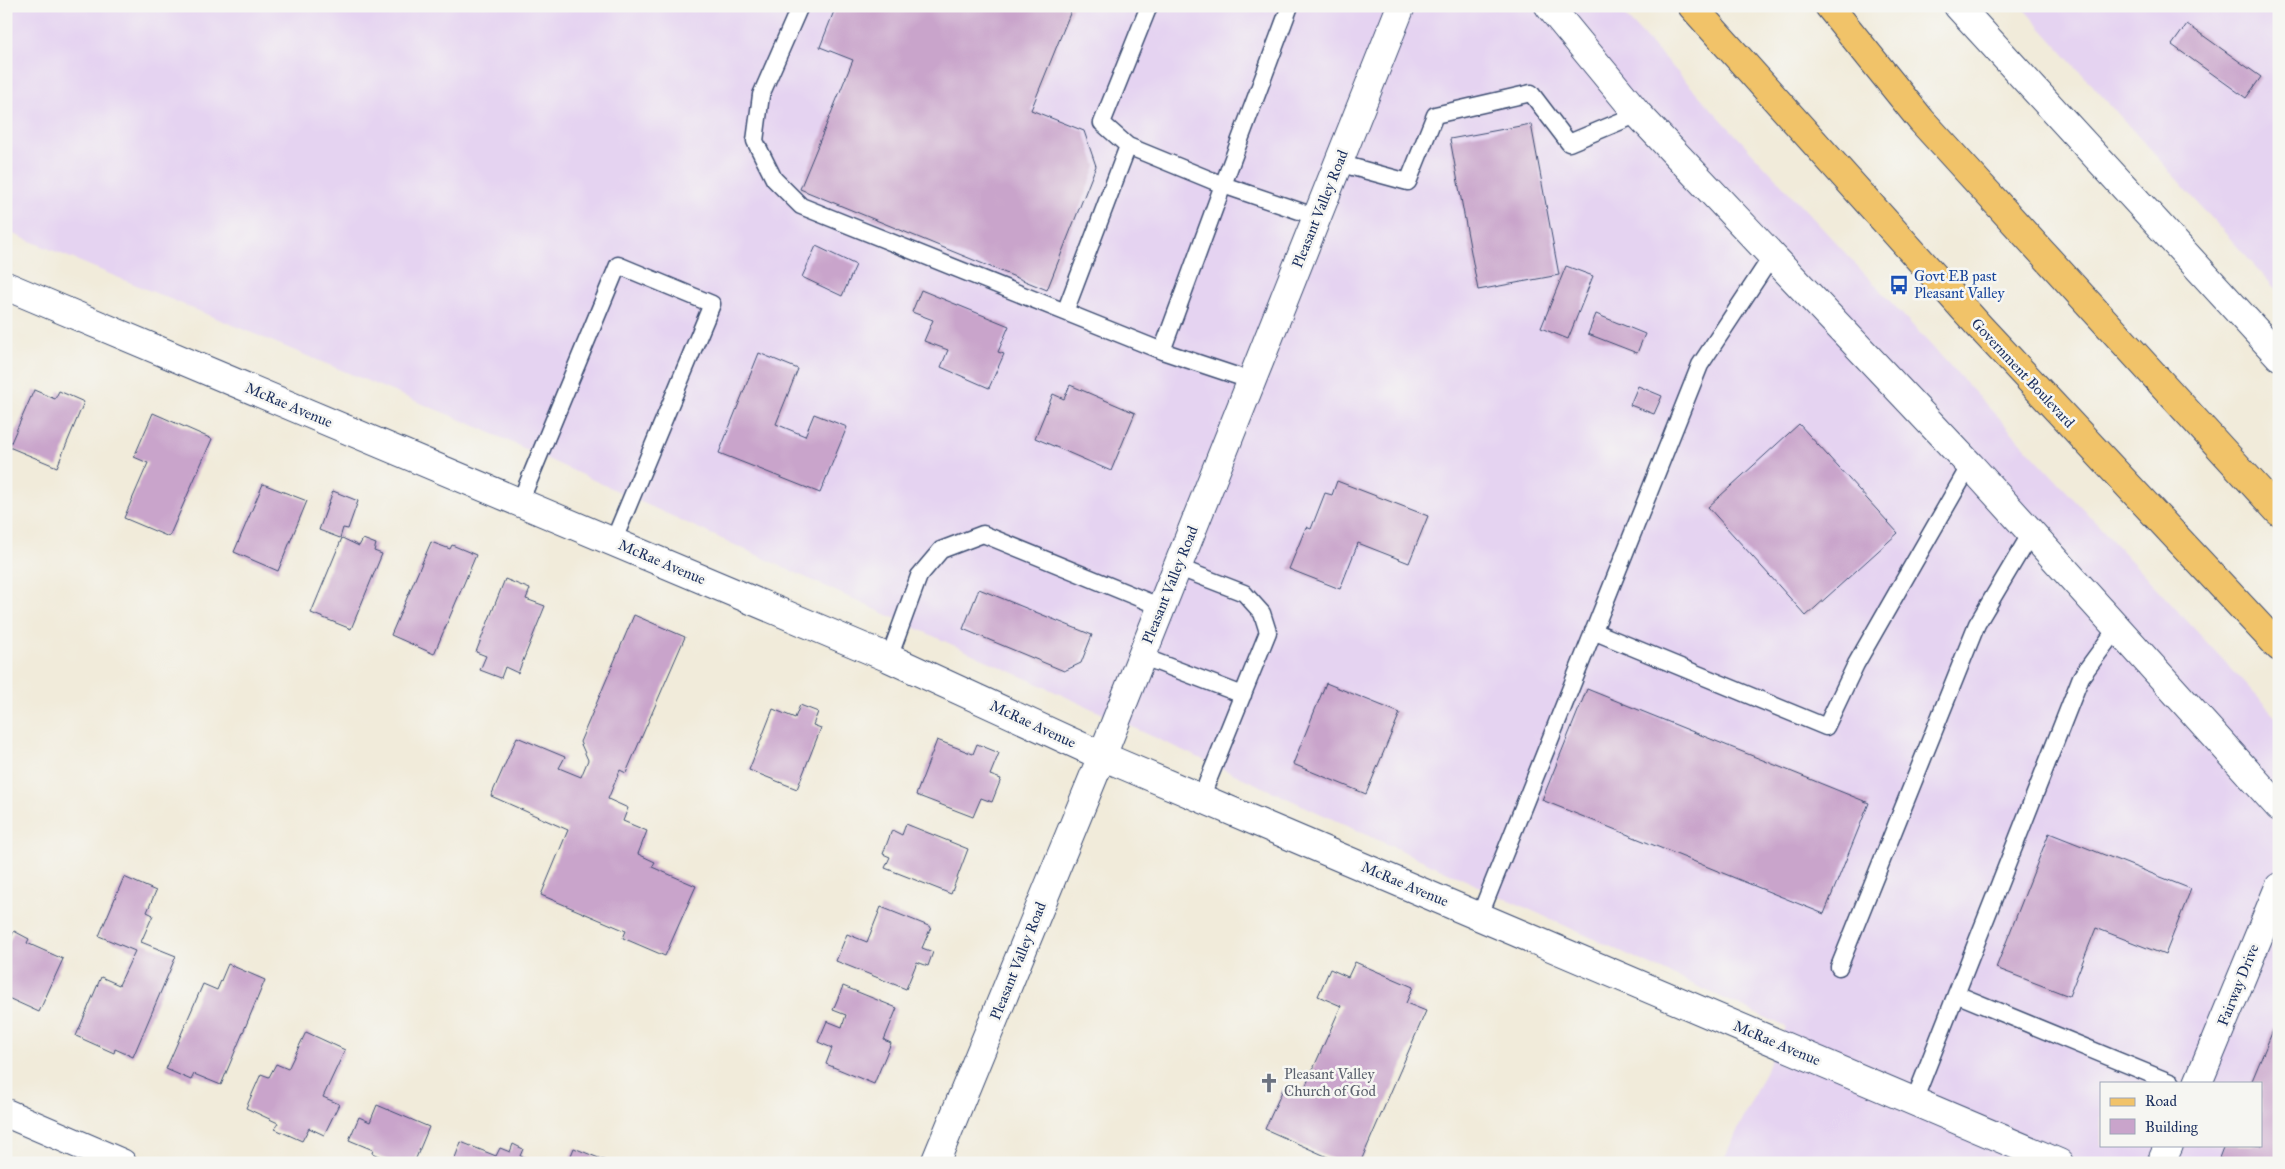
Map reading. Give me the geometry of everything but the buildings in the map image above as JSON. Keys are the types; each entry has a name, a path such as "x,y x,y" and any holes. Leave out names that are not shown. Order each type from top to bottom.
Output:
{"main road":[{"name":"Government Boulevard","path":"1692,6 1987,334 2279,647"},
{"path":"1829,6 1921,120 2279,512"}],"street":[{"name":"Pleasant Valley Road","path":"934,1163 1102,756 1401,6"},
{"path":"1549,6 1638,114 1970,465 2279,807"},
{"path":"1958,6 2279,356"},
{"name":"McRae Avenue","path":"6,286 889,658 1102,756 1480,915 2059,1163"},
{"name":"Fairway Drive","path":"2198,1082 2279,887"},
{"path":"6,1113 122,1163"},
{"path":"2161,1163 2169,1146"}],"lane":[{"path":"800,6 760,96 754,141 774,179 801,206 1162,351 1252,381"},
{"path":"1149,6 1102,123 1128,146 1224,185 1317,217"},
{"path":"1162,351 1290,6"},
{"path":"1338,163 1408,182 1435,115 1531,93 1569,143 1638,114"},
{"path":"1065,312 1128,146"},
{"path":"1480,915 1700,365 1772,256"},
{"path":"520,502 618,265 703,300 712,304 613,542"},
{"path":"1593,631 1826,727 1856,664 1970,465"},
{"path":"1839,967 1977,624 2031,532"},
{"path":"889,658 919,576 941,550 983,534 1161,607"},
{"path":"1177,567 1244,593 1262,613 1268,632 1201,798"},
{"path":"1914,1101 2082,677 2117,628"},
{"path":"1141,656 1243,695"},
{"path":"1956,994 2170,1082"}],"shaded area":[{"path":"6,6 1616,6 2279,720 2279,1163 1722,1163 1786,1027 471,424 6,231"},
{"path":"2021,6 2279,6 2279,293"}],"place":[{"name":"Govt EB past Pleasant Valley","path":"1899,285"},
{"name":"Pleasant Valley Church of God","path":"1269,1083"}]}
